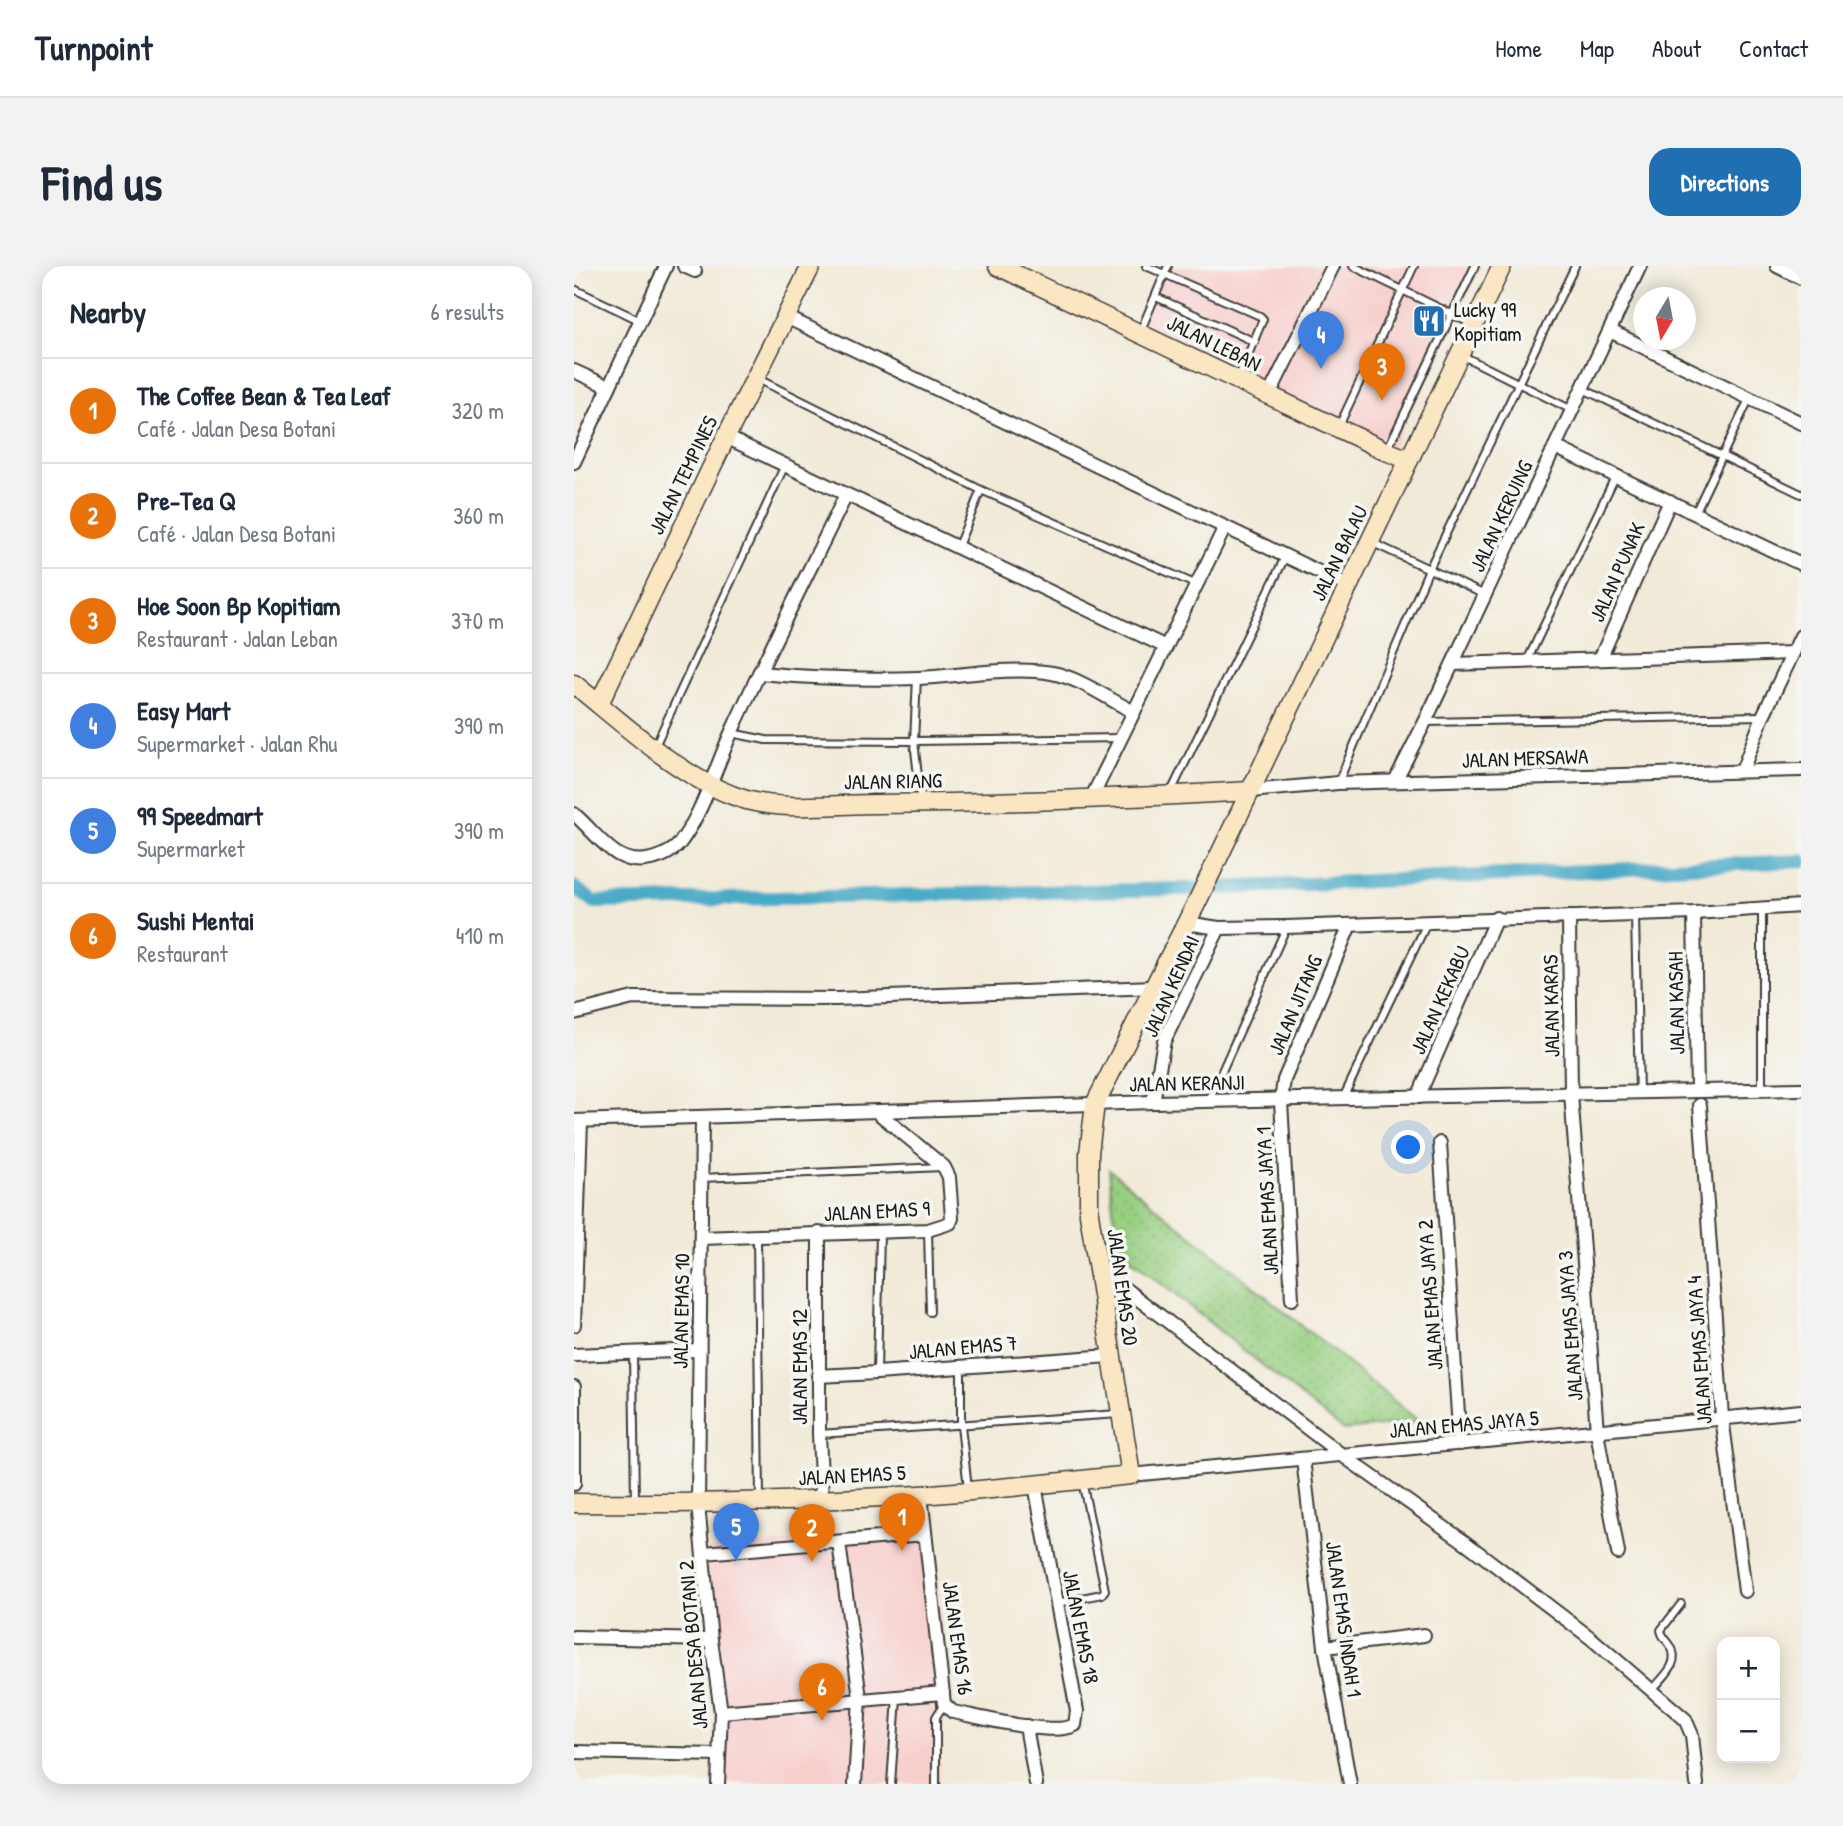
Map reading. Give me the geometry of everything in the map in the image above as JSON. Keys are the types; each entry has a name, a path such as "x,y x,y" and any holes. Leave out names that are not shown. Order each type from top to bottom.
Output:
{"street":[{"path":"574,462 666,266"},
{"name":"JALAN TEMPINES","path":"599,704 811,266"},
{"name":"JALAN LEBAN","path":"998,266 1409,460"},
{"path":"1269,395 1333,266"},
{"name":"JALAN BALAU","path":"1155,987 1503,266"},
{"name":"JALAN KERUING","path":"1395,781 1426,722 1640,266"},
{"path":"1777,266 1801,278"},
{"path":"786,317 1349,586"},
{"path":"1610,331 1801,423"},
{"path":"574,370 609,387"},
{"path":"726,437 1166,647"},
{"path":"1555,447 1801,564"},
{"path":"574,814 614,853 626,860 652,859 668,853 682,842 759,673 846,495"},
{"name":"JALAN PUNAK","path":"1600,659 1670,501"},
{"path":"1091,799 1225,527"},
{"path":"1742,771 1763,716 1801,636"},
{"path":"1453,664 1793,653"},
{"path":"759,673 836,680 1024,671 1054,673 1134,712"},
{"name":"JALAN RIANG","path":"574,684 654,747 710,785 738,798 764,805 921,804 1250,791"},
{"name":"JALAN MERSAWA","path":"1250,791 1338,783 1801,770"},
{"path":"1186,923 1219,928 1286,927 1693,913 1801,906"},
{"name":"JALAN KASAH","path":"1693,913 1698,1091"},
{"name":"JALAN KEKABU","path":"1418,1097 1496,918"},
{"name":"JALAN KARAS","path":"1569,918 1571,1094"},
{"name":"JALAN JITANG","path":"1281,1101 1284,1080 1307,1020 1350,925"},
{"name":"JALAN KENDAI","path":"1153,1102 1164,1041 1219,928"},
{"path":"574,1013 632,998 837,999 1155,987"},
{"name":"JALAN EMAS 20","path":"1131,1475 1119,1414 1089,1214 1088,1153 1095,1104 1155,987"},
{"name":"JALAN KERANJI","path":"578,1121 1153,1102 1801,1089"},
{"name":"JALAN EMAS JAYA 3","path":"1571,1094 1598,1431 1618,1553"},
{"name":"JALAN EMAS JAYA 1","path":"1281,1101 1292,1299"},
{"name":"JALAN EMAS JAYA 4","path":"1700,1105 1722,1417 1745,1591"},
{"path":"876,1111 944,1167"},
{"name":"JALAN EMAS 10","path":"698,1504 702,1118"},
{"path":"574,1325 578,1121"},
{"name":"JALAN EMAS JAYA 2","path":"1440,1143 1460,1444"},
{"name":"JALAN EMAS 9","path":"701,1238 928,1230 946,1226 952,1218 949,1177 944,1167"},
{"name":"JALAN EMAS 12","path":"819,1234 818,1376 822,1500"},
{"path":"1099,1269 1342,1455 1476,1551 1592,1639 1652,1690 1685,1719 1692,1735 1697,1784"},
{"path":"574,1355 699,1350"},
{"name":"JALAN EMAS 7","path":"818,1376 1110,1356"},
{"path":"574,1387 574,1483"},
{"name":"JALAN EMAS JAYA 5","path":"1131,1475 1801,1411"},
{"name":"JALAN EMAS INDAH 1","path":"1303,1459 1325,1647 1350,1784"},
{"name":"JALAN EMAS 5","path":"574,1503 698,1504 822,1500 1035,1485 1131,1475"},
{"name":"JALAN EMAS 18","path":"1026,1726 1067,1730 1075,1725 1078,1718 1035,1485"},
{"name":"JALAN EMAS 16","path":"921,1494 944,1698 953,1712 1026,1726"},
{"name":"JALAN DESA BOTANI 2","path":"698,1504 721,1712 718,1784"},
{"path":"704,1553 925,1534"},
{"path":"839,1543 860,1698 855,1784"},
{"path":"1325,1647 1424,1635"},
{"path":"574,1637 711,1640"},
{"path":"721,1712 860,1698 944,1698"},
{"path":"1026,1726 1036,1784"},
{"path":"574,1752 719,1755"}],"lane":[{"path":"1146,266 1260,316 1263,323 1238,379"},
{"path":"1140,332 1168,266"},
{"path":"1353,266 1474,325"},
{"path":"1338,428 1414,266"},
{"path":"1386,451 1475,266"},
{"path":"1338,783 1429,569 1575,266"},
{"path":"574,289 641,321"},
{"path":"1156,297 1255,342"},
{"path":"1460,355 1572,410"},
{"path":"755,378 981,490 1196,585"},
{"path":"1583,389 1801,494"},
{"path":"1695,513 1750,397"},
{"path":"654,747 785,465"},
{"path":"1527,662 1616,475"},
{"path":"958,546 981,490"},
{"path":"1370,541 1485,595"},
{"path":"1169,795 1286,555"},
{"path":"917,678 914,741 921,804"},
{"path":"1426,722 1763,716"},
{"path":"731,733 766,740 1121,738"},
{"path":"1762,908 1762,1089"},
{"path":"1635,914 1639,1093"},
{"path":"1342,1099 1428,921"},
{"path":"1208,1102 1286,927"},
{"path":"701,1178 944,1167"},
{"path":"877,1373 880,1230"},
{"path":"928,1230 930,1312"},
{"path":"757,1236 760,1501"},
{"path":"633,1354 635,1504"},
{"path":"961,1366 961,1426 968,1490"},
{"path":"819,1434 1119,1414"},
{"path":"1057,1603 1102,1594 1105,1590 1082,1480"},
{"path":"1652,1690 1675,1662 1675,1655 1661,1635 1661,1630 1681,1604"},
{"path":"891,1784 897,1697"},
{"path":"936,1784 936,1717 944,1698"}],"shaded area":[{"path":"1162,266 1482,266 1386,461 1130,336"},
{"path":"931,1530 949,1700 940,1741 939,1784 712,1784 716,1712 699,1550"}],"green space":[{"path":"1109,1169 1420,1422 1343,1430 1117,1248"}],"waterway":[{"path":"574,887 594,902 1224,888 1801,861"}],"place":[{"name":"Lucky 99 Kopitiam","path":"1429,321"},
{"name":"Easy Mart","path":"1321,369"},
{"name":"Hoe Soon Bp Kopitiam","path":"1382,401"},
{"name":"The Coffee Bean & Tea Leaf","path":"902,1551"},
{"name":"99 Speedmart","path":"736,1561"},
{"name":"Pre-Tea Q","path":"812,1562"},
{"name":"Sushi Mentai","path":"822,1721"}]}
